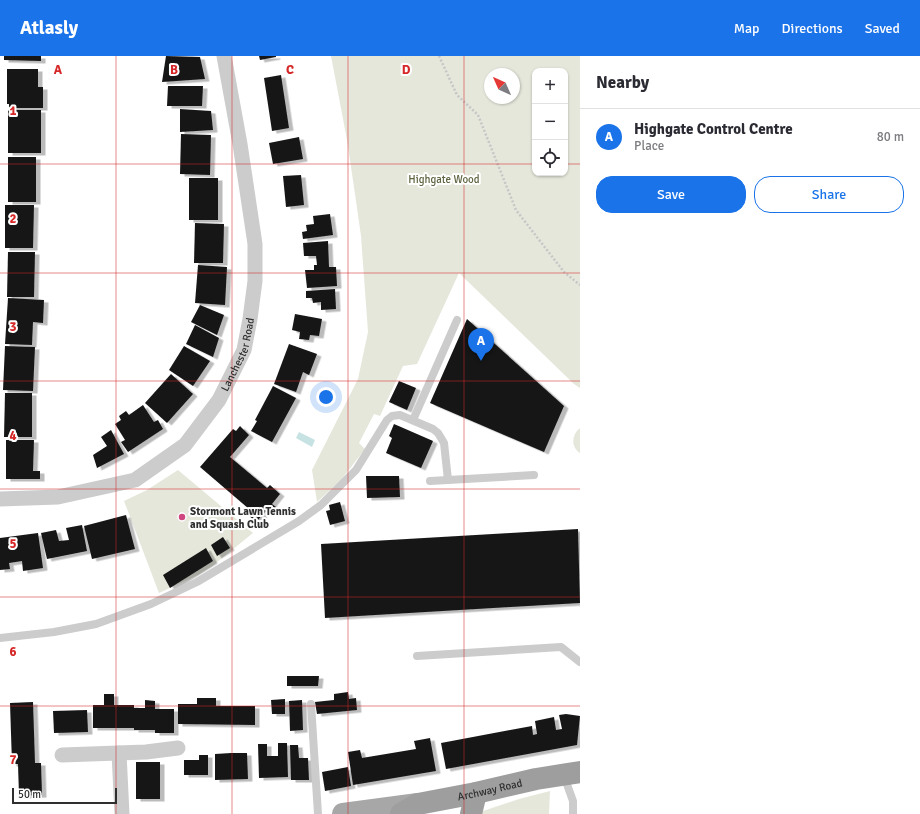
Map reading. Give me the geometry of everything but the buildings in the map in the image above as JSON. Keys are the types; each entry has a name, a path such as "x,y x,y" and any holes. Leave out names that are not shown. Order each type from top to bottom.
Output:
{"highway":[{"name":"Archway Road","path":"410,809 536,779 572,773"},
{"path":"471,814 476,793"}],"main road":[{"path":"343,814 410,809"}],"street":[{"name":"Lanchester Road","path":"0,499 58,498 135,480 185,445 219,400 244,350 255,281 255,244 240,144 224,56"},
{"path":"62,755 119,753 178,748"},
{"path":"119,753 122,814"}],"lane":[{"path":"413,420 457,320"},
{"path":"0,638 54,632 96,624 131,612 182,590 299,521 321,505 356,470 387,420 392,416 400,415 413,420 433,429 442,438 445,449 448,480"},
{"path":"430,482 534,475"},
{"path":"417,656 561,647 580,662"},
{"path":"311,704 318,814"},
{"path":"572,773 577,801 573,814"}],"path":[{"path":"439,56 457,95 478,115 516,210 564,272 580,285"}],"green space":[{"name":"Highgate Wood","path":"331,56 580,56 580,388 574,384 459,273 417,364 403,366 380,416 374,414 359,443 365,449 341,480 317,502 312,470 358,379 368,332 361,236 347,140"},
{"path":"580,428 580,453 575,448 573,441 575,434"},
{"name":"Stormont Lawn Tennis and Squash Club","path":"178,470 253,533 211,567 198,575 159,593 124,501 147,490"},
{"path":"550,791 549,814 480,814 483,811 519,799"}],"water":[{"path":"299,432 315,440 312,447 296,438"}],"place":[{"name":"Highgate Control Centre","path":"481,361"},
{"name":"Stormont Lawn Tennis and Squash Club","path":"182,517"}]}
